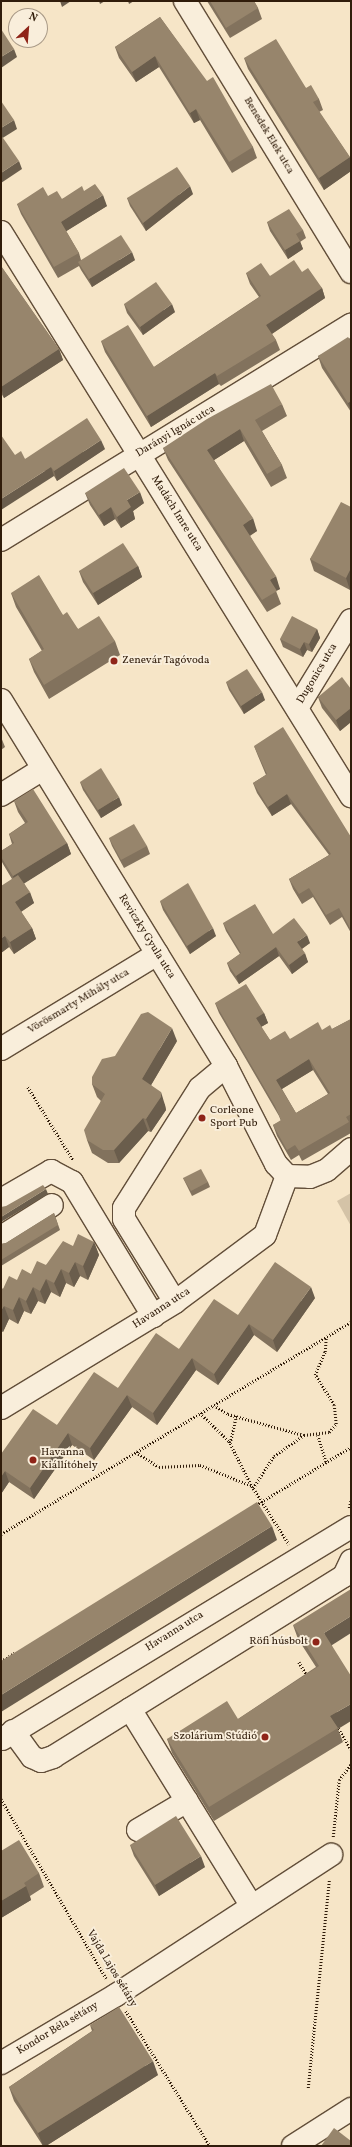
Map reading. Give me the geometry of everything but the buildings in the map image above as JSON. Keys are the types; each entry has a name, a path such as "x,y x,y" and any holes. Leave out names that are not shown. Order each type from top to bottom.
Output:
{"street":[{"name":"Benedek Elek utca","path":"185,1 351,272"},
{"name":"Madách Imre utca","path":"1,232 351,796"},
{"name":"Darányi Ignác utca","path":"1,540 351,325"},
{"name":"Dugonics utca","path":"297,708 351,620"},
{"name":"Reviczky Gyula utca","path":"1,700 226,1066 276,1164 287,1176"},
{"path":"1,795 43,769"},
{"name":"Vörösmarty Mihály utca","path":"1,1049 157,954"},
{"path":"175,1302 124,1219 124,1208 200,1088 226,1066"},
{"path":"287,1176 310,1177 327,1170 351,1149"},
{"path":"1,1200 51,1170 72,1182 153,1316"},
{"name":"Havanna utca","path":"1,1408 175,1302 264,1236 287,1176"},
{"path":"1,1237 52,1206"},
{"name":"Havanna utca","path":"7,1735 297,1556 351,1526"},
{"path":"7,1735 32,1757 41,1761 130,1709 344,1576 351,1560"},
{"path":"130,1709 251,1905"},
{"path":"138,1830 187,1801"},
{"name":"Kondor Béla sétány","path":"1,2063 116,1995 251,1905 331,1855"},
{"path":"293,2146 351,2109"}],"path":[{"path":"1,1534 351,1322"},
{"path":"214,1405 236,1416 304,1436 318,1435 332,1430 337,1418 334,1405 316,1375 325,1352 326,1337"},
{"path":"200,1413 230,1443 252,1487 297,1556"},
{"path":"230,1443 236,1416"},
{"path":"318,1435 326,1462"},
{"path":"252,1487 274,1456 304,1436"},
{"path":"249,1510 351,1447"},
{"path":"136,1452 159,1467 200,1465 252,1487"},
{"path":"1,1661 21,1649"},
{"path":"299,1662 311,1682"},
{"path":"335,1722 351,1749"},
{"path":"308,2088 339,1780 351,1764"},
{"name":"Vajda Lajos sétány","path":"1,1799 116,1995 210,2146"}],"shaded area":[{"path":"351,1193 351,1226 337,1201"}],"place":[{"name":"Zenevár Tagóvoda","path":"114,661"},
{"name":"Corleone Sport Pub","path":"202,1118"},
{"name":"Havanna Kiállítóhely","path":"33,1460"},
{"name":"Röfi húsbolt","path":"316,1642"},
{"name":"Szolárium Stúdió","path":"265,1737"}]}
